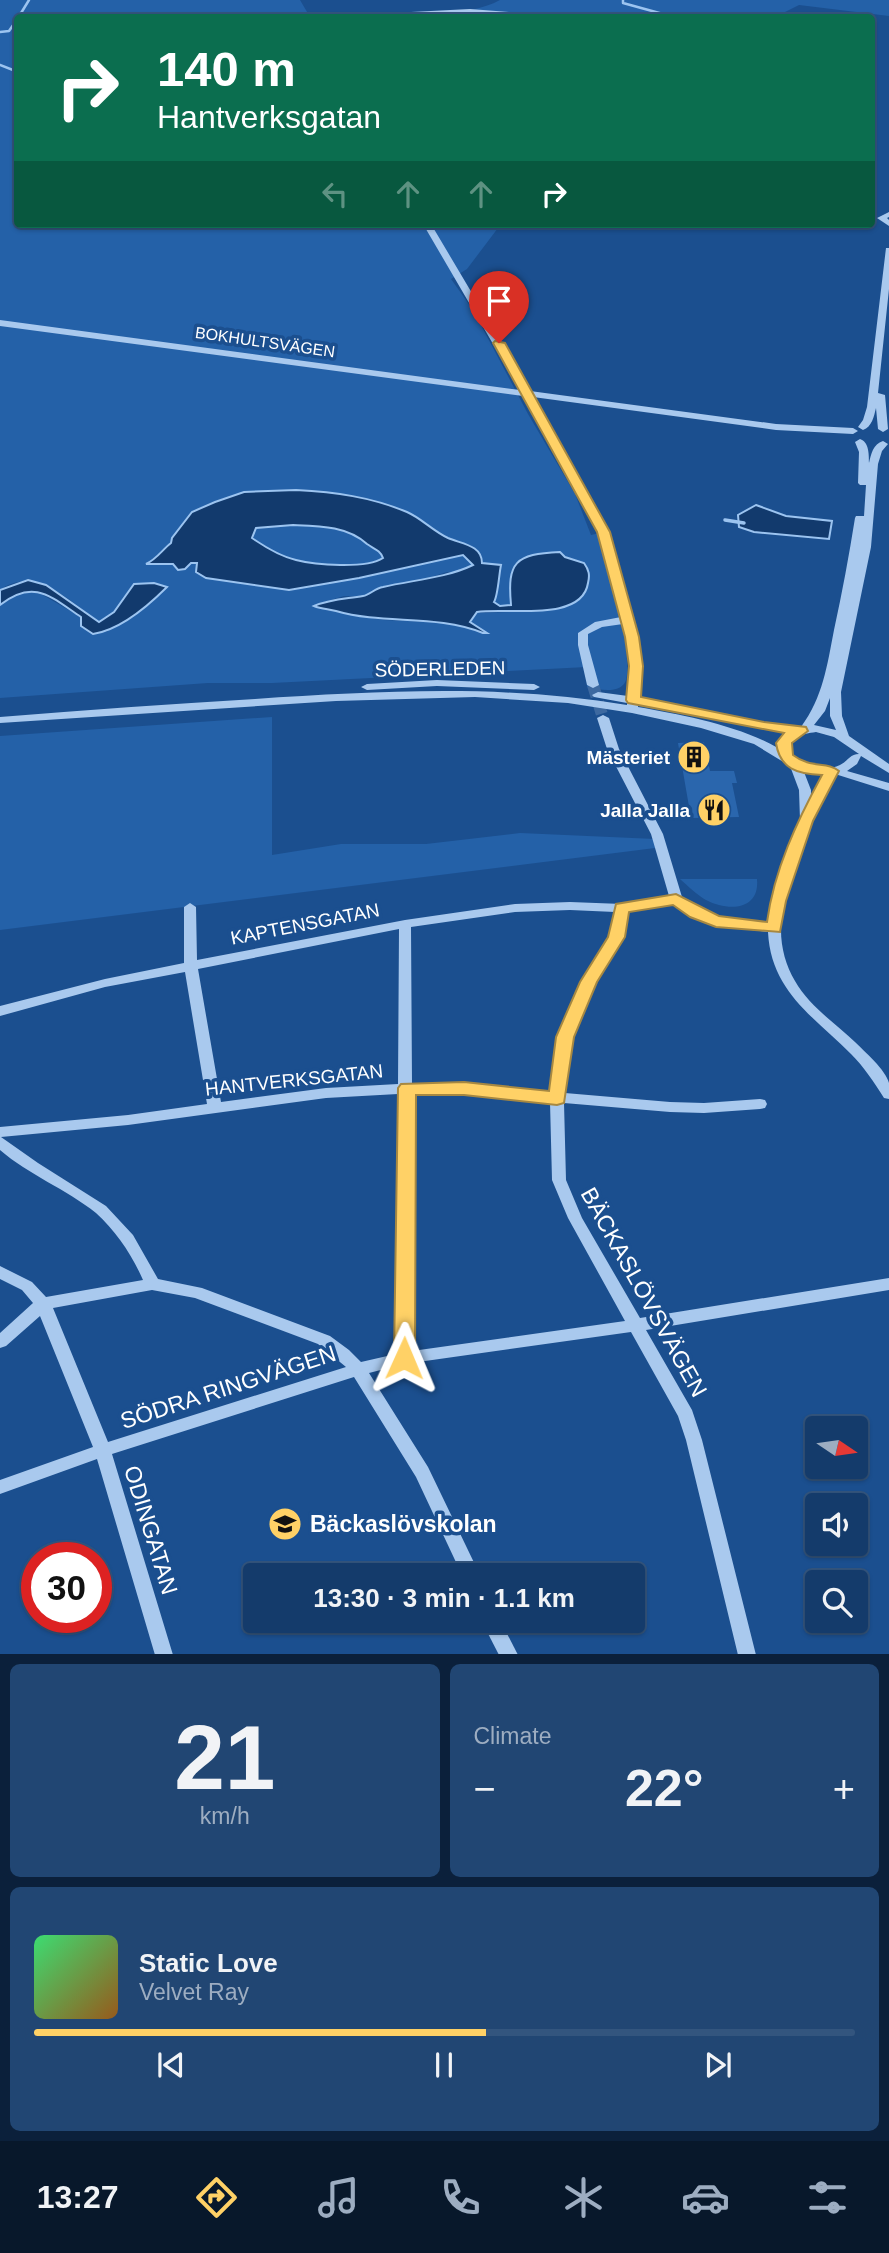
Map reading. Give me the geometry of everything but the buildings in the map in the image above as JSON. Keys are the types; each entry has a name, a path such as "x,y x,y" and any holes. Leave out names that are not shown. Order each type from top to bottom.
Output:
{"street":[{"path":"420,14 490,10 510,14"},
{"path":"888,225 881,218 889,214"},
{"path":"429,228 582,488 604,532 636,666 633,704"},
{"path":"857,434 868,421 872,407 889,250"},
{"path":"889,309 879,404 886,437 877,450 873,464 866,547 835,692 836,716 844,736 855,751 889,777"},
{"name":"BOKHULTSVÄGEN","path":"0,323 776,427 886,437"},
{"path":"857,434 886,437"},
{"path":"784,751 786,739 803,730 819,711 828,687 851,577 864,472 864,452 857,434"},
{"path":"593,685 583,645 583,633 591,626 601,623 627,620"},
{"name":"SÖDERLEDEN","path":"0,720 431,693 550,697 633,704 764,727 821,729 844,736"},
{"name":"SÖDERLEDEN","path":"633,704 784,751 796,765"},
{"path":"603,718 613,749 657,834 676,899 696,914 716,921 774,928"},
{"path":"855,751 889,769"},
{"path":"855,751 849,765 834,771 805,821 778,901 774,928 780,964 791,987 863,1056 889,1094"},
{"path":"796,765 809,770 834,771 889,787"},
{"path":"796,765 805,790 805,821"},
{"path":"621,908 676,899"},
{"path":"190,907 191,966 215,1108"},
{"name":"KAPTENSGATAN","path":"0,1011 105,983 405,924 515,908 621,908"},
{"name":"BÄCKASLÖVSVÄGEN","path":"621,908 617,937 588,982 565,1037 557,1098 559,1180 565,1199 677,1396 694,1440 747,1654"},
{"path":"404,1358 407,1088 405,924"},
{"name":"HANTVERKSGATAN","path":"0,1132 116,1122 326,1093 407,1088 464,1089 694,1108 760,1104"},
{"path":"0,1142 22,1160 104,1212 139,1257 152,1284"},
{"path":"0,1272 27,1286 43,1304"},
{"path":"0,1342 43,1304 152,1284 197,1292 313,1336 340,1349 359,1369 430,1484 466,1563"},
{"name":"SÖDRA RINGVÄGEN","path":"0,1487 103,1450 359,1369 404,1358 637,1325 889,1284"},
{"name":"ODINGATAN","path":"43,1304 103,1450 164,1654"},
{"path":"497,1633 509,1654"}],"shaded area":[{"path":"0,0 300,0 308,14 14,14 14,228 498,228 467,269 451,279 473,310 528,414 575,494 591,535 604,532 627,657 624,684 612,690 587,687 587,667 272,683 208,683 0,698 0,605 20,591 34,590 107,632 134,584 114,612 99,622 52,589 26,582 13,583 0,590","holes":["296,490 355,496 405,511 451,539 474,547 483,563 501,567 494,602 500,606 509,606 512,602 512,569 521,558 562,553 569,559 509,612 475,613 470,621 483,633 455,623 383,620 318,608 324,602 344,596 364,596 384,586 412,583 447,572 462,572 473,565 463,555 360,578 289,590 206,578 197,563 189,564 185,569 173,564 150,562 164,550 193,512 220,499 236,495"]},
{"path":"500,0 889,0 889,16 799,5 781,14 443,14 487,6"},
{"path":"296,490 339,494 407,512 448,538 475,549 479,552 482,563 501,565 494,602 500,606 511,605 511,579 517,563 533,555 560,552 565,557 584,563 589,573 588,583 583,596 572,604 558,608 541,611 477,612 470,622 487,633 483,633 447,624 373,618 314,606 366,595 380,588 441,576 473,565 463,555 289,590 206,578 196,572 197,563 178,570 173,564 146,564 171,543 192,512 244,492","holes":["293,525 342,530 359,538 383,558 353,565 304,562 278,554 252,538 256,528"]},
{"path":"756,505 786,516 832,521 829,539 754,532 739,527 738,515"},
{"path":"293,525 325,527 354,535 378,551 383,558 353,565 305,562 278,554 252,538 256,528"},
{"path":"28,580 46,585 99,622 114,612 134,584 154,583 167,587 123,622 93,634 81,626 81,617 42,593 23,593 0,605 0,590"},
{"path":"272,717 272,855 341,844 426,844 520,833 655,839 655,848 0,930 0,736"},
{"path":"680,879 757,879 757,889 754,897 741,906 724,906 703,898"}],"waterway":[{"path":"20,14 29,0"},
{"path":"623,0 623,3 663,14"},
{"path":"0,32 9,31 14,24"},
{"path":"0,65 14,70"},
{"path":"725,520 744,523"}],"tunnel":[{"path":"593,685 603,718"}],"place":[{"name":"Mästeriet","path":"694,757"},
{"name":"Jalla Jalla","path":"714,810"},
{"name":"Bäckaslövskolan","path":"285,1524"}],"route":[{"path":"404,1358 407,1088 495,1091 557,1098 565,1037 588,982 617,937 622,918 621,908 676,899 696,914 708,919 774,928 778,901 805,821 831,771 809,770 796,765 786,756 783,747 786,739 801,731 764,727 634,700 636,666 632,637 604,532 582,488 499,343"}]}
